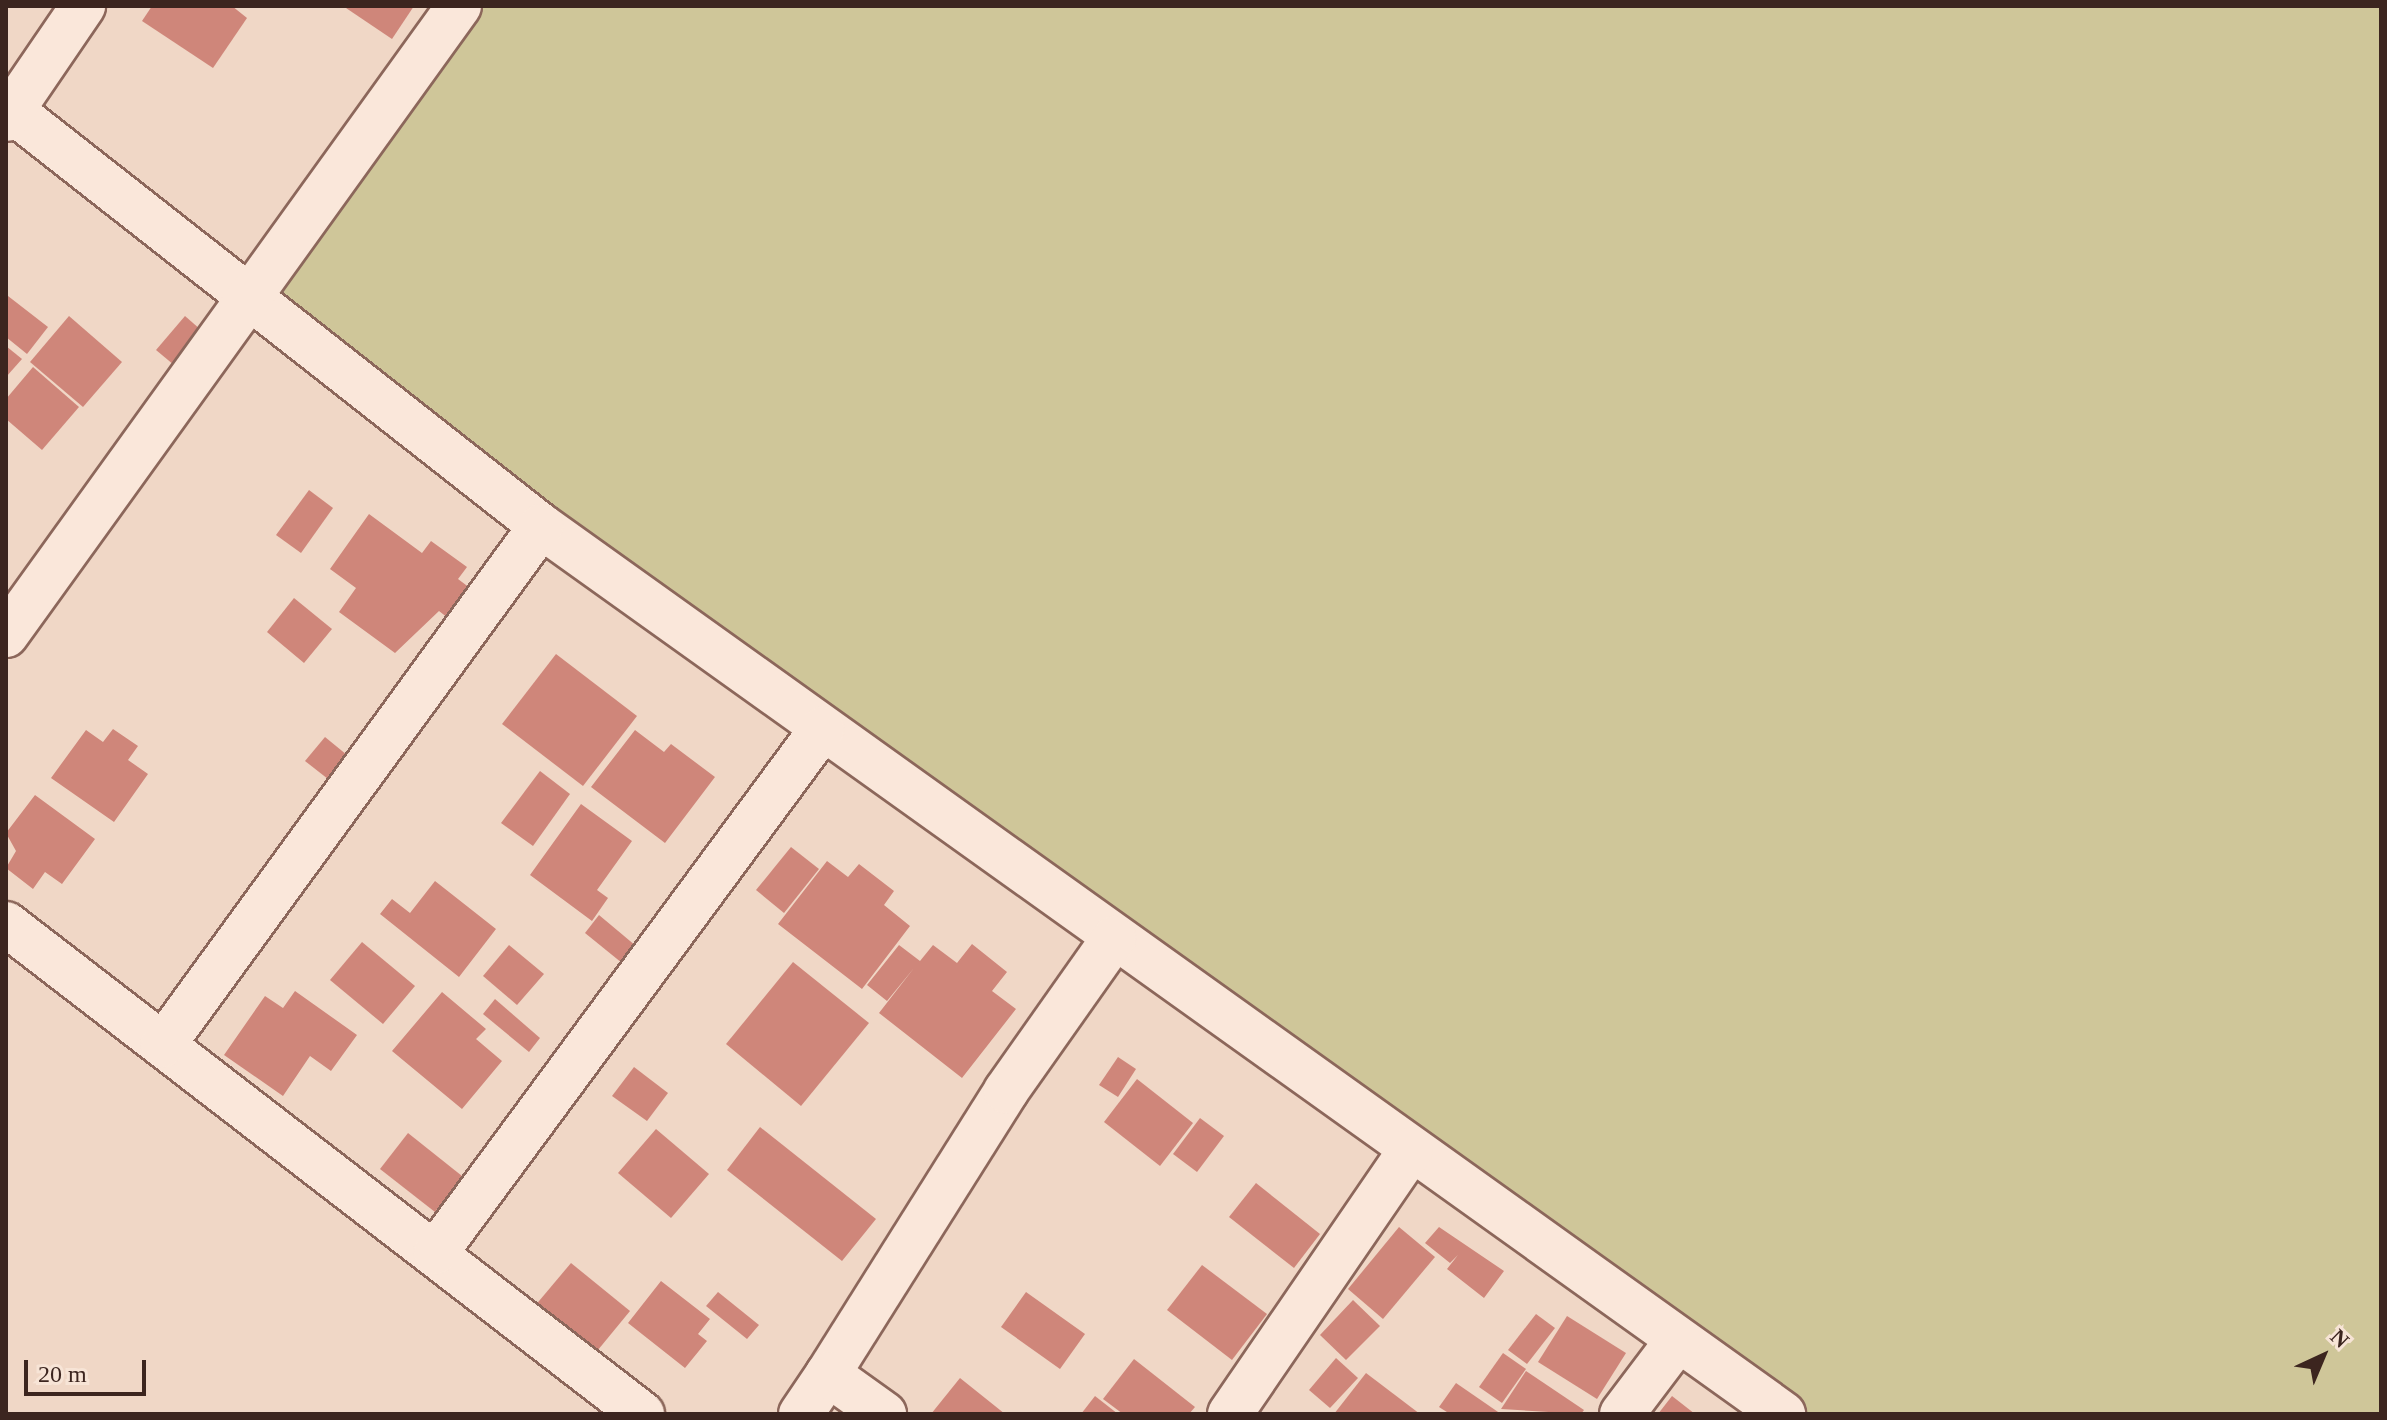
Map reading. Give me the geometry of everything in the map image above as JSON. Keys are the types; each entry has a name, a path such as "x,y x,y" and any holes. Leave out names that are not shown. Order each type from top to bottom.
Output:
{"street":[{"path":"83,6 8,112 541,526 1783,1414"},
{"path":"6,635 252,302 459,6"},
{"path":"163,1045 541,526"},
{"path":"436,1252 822,729"},
{"path":"6,924 436,1252 642,1414"},
{"path":"801,1414 1006,1091 1114,938"},
{"path":"1230,1414 1411,1150"},
{"path":"1622,1414 1678,1340"},
{"path":"828,1374 884,1414"}],"shaded area":[{"path":"471,6 2381,6 2381,1414 1804,1414 252,302"}],"building":[{"path":"152,6 232,6 247,18 213,68 142,21"},
{"path":"343,6 414,6 392,39"},
{"path":"8,296 48,327 27,354 6,337"},
{"path":"69,316 122,362 83,407 30,362"},
{"path":"185,316 209,337 180,370 156,350"},
{"path":"6,346 22,359 6,377"},
{"path":"33,367 79,407 42,450 6,419 6,399"},
{"path":"309,490 333,508 301,553 276,535"},
{"path":"369,514 422,553 431,541 467,567 458,579 470,588 448,618 439,611 395,653 339,612 356,588 330,569"},
{"path":"294,598 332,629 304,663 267,632"},
{"path":"556,654 637,716 583,786 502,724"},
{"path":"113,729 138,746 128,760 148,774 114,822 51,778 86,730 103,742"},
{"path":"635,730 664,752 671,744 715,777 665,843 591,787"},
{"path":"325,737 347,755 328,779 305,761"},
{"path":"540,771 570,794 533,846 501,823"},
{"path":"35,795 95,839 62,884 45,872 33,889 6,868 16,851 6,833"},
{"path":"581,804 632,841 597,890 608,898 592,921 530,875"},
{"path":"791,847 819,869 784,913 756,890"},
{"path":"827,861 848,877 859,864 894,891 884,905 910,926 862,989 778,924"},
{"path":"435,881 496,929 459,977 380,914 392,899 410,913"},
{"path":"599,915 636,946 622,963 585,933"},
{"path":"362,942 415,986 383,1024 330,980"},
{"path":"972,944 1007,972 992,991 1016,1009 962,1078 879,1013 914,968 887,1001 867,985 899,945 920,961 933,945 957,963"},
{"path":"509,945 544,974 517,1005 483,976"},
{"path":"793,962 869,1023 801,1106 726,1044"},
{"path":"295,991 357,1035 331,1071 310,1056 283,1096 224,1055 265,996 283,1008"},
{"path":"442,992 486,1029 476,1039 502,1061 462,1109 392,1051"},
{"path":"495,999 540,1038 529,1052 483,1014"},
{"path":"1118,1057 1136,1069 1118,1097 1099,1085"},
{"path":"634,1067 668,1093 647,1121 612,1096"},
{"path":"1137,1079 1193,1123 1160,1166 1104,1122"},
{"path":"1200,1118 1224,1136 1197,1172 1173,1154"},
{"path":"760,1127 876,1219 842,1261 727,1170"},
{"path":"656,1129 709,1174 671,1218 618,1173"},
{"path":"408,1133 462,1176 435,1212 380,1169"},
{"path":"1256,1183 1320,1234 1294,1268 1229,1217"},
{"path":"1399,1227 1435,1257 1383,1319 1348,1289"},
{"path":"1439,1227 1504,1271 1484,1298 1447,1269 1458,1255 1450,1263 1425,1243"},
{"path":"571,1263 630,1311 593,1356 534,1307"},
{"path":"1202,1265 1267,1314 1232,1360 1167,1310"},
{"path":"661,1281 710,1319 698,1334 707,1341 685,1368 628,1323"},
{"path":"718,1292 759,1325 747,1339 706,1306"},
{"path":"1026,1292 1085,1334 1060,1369 1001,1327"},
{"path":"1353,1300 1380,1326 1346,1360 1320,1335"},
{"path":"1536,1314 1555,1328 1527,1364 1508,1350"},
{"path":"1567,1316 1626,1353 1597,1399 1538,1362"},
{"path":"1503,1353 1526,1369 1502,1403 1479,1387"},
{"path":"1336,1358 1358,1378 1330,1408 1309,1390"},
{"path":"1134,1359 1195,1407 1189,1414 1123,1414 1103,1399"},
{"path":"1526,1371 1584,1410 1581,1414 1501,1409"},
{"path":"1366,1373 1420,1414 1334,1414"},
{"path":"960,1378 1005,1414 931,1414"},
{"path":"1456,1383 1501,1414 1450,1414 1439,1407"},
{"path":"1095,1396 1118,1414 1081,1414"},
{"path":"1672,1396 1695,1414 1658,1414"}]}
